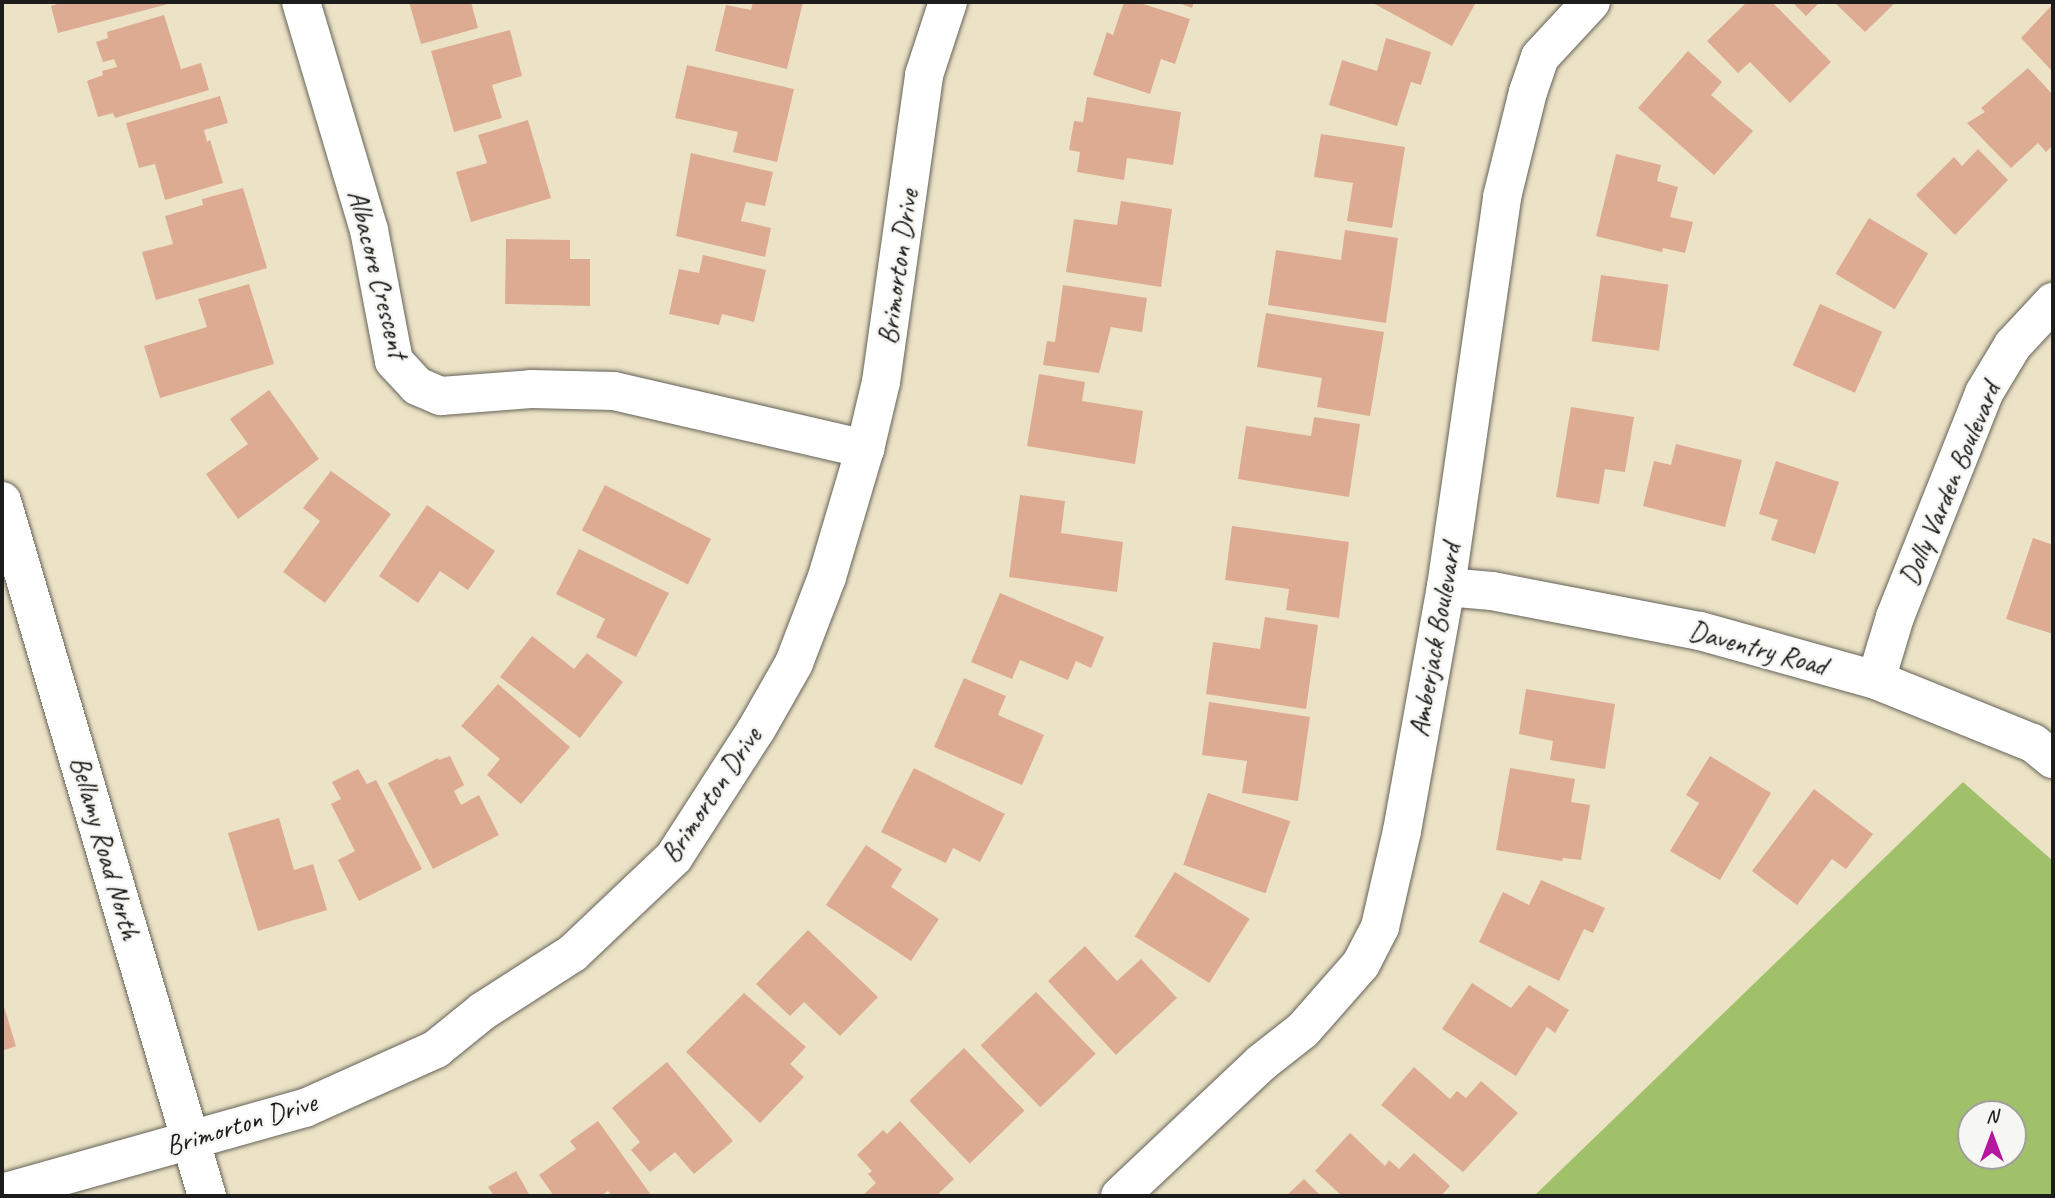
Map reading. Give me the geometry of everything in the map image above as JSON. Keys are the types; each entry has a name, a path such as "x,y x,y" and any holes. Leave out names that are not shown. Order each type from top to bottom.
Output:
{"street":[{"name":"Albacore Crescent","path":"301,2 369,230 394,361 417,386 441,396 531,389 614,391 865,449"},
{"name":"Brimorton Drive","path":"2,1193 305,1108 436,1049 483,1011 573,953 674,857 744,750 794,663 827,577 865,449 881,382 924,75 948,2"},
{"name":"Amberjack Boulevard","path":"1120,1196 1261,1063 1303,1030 1361,964 1383,915 1402,831 1446,587 1502,197 1524,105 1540,57 1591,2"},
{"name":"Dolly Varden Boulevard","path":"1876,680 1895,617 1984,393 2013,345 2053,302"},
{"name":"Bellamy Road North","path":"2,501 207,1196"},
{"name":"Daventry Road","path":"1446,587 1499,592 1700,631 1876,680 2033,743 2053,759"}],"green space":[{"path":"1963,782 2053,861 2053,1196 1534,1196"}],"building":[{"path":"63,2 172,3 58,33 51,6"},
{"path":"409,2 471,2 478,28 421,44"},
{"path":"753,2 803,2 787,69 715,51 726,5 751,10"},
{"path":"1124,2 1137,2 1190,19 1175,64 1161,59 1150,94 1093,75 1107,32 1113,35"},
{"path":"1176,2 1194,2 1192,8"},
{"path":"1371,2 1476,2 1452,46"},
{"path":"1747,2 1772,2 1831,62 1790,103 1750,62 1738,73 1707,41"},
{"path":"1792,2 1820,2 1806,16"},
{"path":"1834,2 1896,2 1865,32"},
{"path":"2053,4 2053,68 2051,70 2021,38"},
{"path":"164,15 181,69 201,63 209,90 115,118 113,113 98,117 87,81 103,75 102,71 117,67 114,59 103,62 96,42 108,38 107,32"},
{"path":"510,30 522,76 492,85 502,118 454,132 431,51"},
{"path":"1386,38 1431,52 1421,85 1411,82 1397,126 1329,105 1342,60 1377,71"},
{"path":"1688,51 1722,82 1711,95 1753,131 1714,175 1638,108"},
{"path":"687,65 794,89 777,162 733,152 738,132 675,118"},
{"path":"2028,68 2053,95 2053,145 2046,152 2038,143 2011,168 1967,123 1985,112 1981,108"},
{"path":"220,96 228,123 204,130 207,142 210,140 223,183 165,200 155,164 139,168 126,123"},
{"path":"1087,97 1181,112 1173,165 1127,158 1124,180 1077,172 1080,152 1069,150 1074,121 1083,122"},
{"path":"528,120 551,198 471,222 456,172 487,163 478,135"},
{"path":"1321,134 1405,147 1392,228 1347,221 1353,183 1314,177"},
{"path":"1978,149 2008,180 1955,235 1916,195 1954,157 1962,166"},
{"path":"691,153 773,172 765,206 746,202 741,221 771,228 765,257 676,236"},
{"path":"1616,154 1661,165 1657,181 1678,187 1670,217 1693,222 1685,253 1663,248 1662,252 1596,236"},
{"path":"243,188 267,268 156,300 142,252 173,244 165,216 203,205 202,199"},
{"path":"1121,201 1172,209 1161,287 1066,272 1074,219 1117,225"},
{"path":"1869,218 1928,254 1895,309 1836,274"},
{"path":"1345,230 1398,238 1386,323 1268,305 1276,250 1341,260"},
{"path":"506,239 570,240 570,259 590,259 590,306 505,304"},
{"path":"703,255 766,270 754,322 722,314 719,325 669,314 679,269 699,273"},
{"path":"1601,275 1668,284 1659,351 1592,341"},
{"path":"249,284 274,364 160,398 144,346 207,327 198,299"},
{"path":"1063,285 1147,298 1142,332 1111,327 1099,373 1043,365 1047,341 1055,342"},
{"path":"1820,304 1882,332 1855,393 1793,365"},
{"path":"1266,313 1384,332 1370,416 1317,407 1322,378 1257,367"},
{"path":"1039,374 1085,382 1082,401 1143,411 1135,464 1027,446"},
{"path":"269,390 319,459 238,519 206,474 248,444 230,419"},
{"path":"1571,407 1634,417 1625,472 1605,469 1599,504 1556,497"},
{"path":"1314,417 1360,424 1349,497 1238,479 1246,426 1311,436"},
{"path":"1676,444 1742,460 1725,527 1643,506 1654,461 1671,465"},
{"path":"1776,461 1839,482 1815,554 1771,540 1778,520 1759,514"},
{"path":"331,471 391,514 325,603 283,572 320,521 303,508"},
{"path":"605,485 711,539 688,584 582,530"},
{"path":"1020,495 1065,501 1061,533 1123,542 1117,592 1009,577"},
{"path":"427,505 495,551 468,590 440,571 418,603 379,576"},
{"path":"1232,526 1349,542 1339,618 1286,610 1289,589 1225,580"},
{"path":"2033,538 2053,545 2053,634 2006,619"},
{"path":"579,549 669,593 636,657 596,637 605,619 556,594"},
{"path":"1000,593 1104,637 1091,668 1076,661 1068,680 1020,660 1012,679 971,662"},
{"path":"1265,617 1318,625 1306,709 1206,694 1213,642 1260,649"},
{"path":"532,636 574,669 587,653 623,682 580,738 500,677"},
{"path":"964,678 1006,696 998,715 1044,735 1022,785 934,747"},
{"path":"498,684 570,747 521,804 487,775 500,759 461,726"},
{"path":"1526,689 1615,704 1605,769 1550,760 1553,741 1519,734"},
{"path":"1209,702 1310,717 1298,801 1242,793 1247,761 1202,755"},
{"path":"450,756 464,785 454,791 461,805 479,795 499,835 433,869 388,783 438,758 439,760"},
{"path":"1710,756 1771,793 1720,880 1670,851 1699,803 1686,795"},
{"path":"914,768 1005,814 980,862 953,848 946,863 881,832"},
{"path":"1510,768 1575,779 1571,802 1590,805 1581,860 1563,858 1562,861 1496,850"},
{"path":"358,769 367,784 376,780 422,869 359,901 338,860 355,851 331,804 341,799 332,782"},
{"path":"1814,789 1873,834 1846,869 1832,859 1797,905 1752,871"},
{"path":"1208,793 1290,821 1266,893 1183,865"},
{"path":"279,818 294,870 313,864 327,910 258,931 228,833"},
{"path":"866,845 902,869 891,887 939,919 911,961 826,905"},
{"path":"1175,872 1250,919 1209,983 1135,936"},
{"path":"1541,880 1605,908 1593,933 1584,929 1559,981 1479,942 1503,892 1529,905"},
{"path":"808,930 878,997 840,1036 804,1002 790,1016 756,984"},
{"path":"1085,946 1117,981 1141,959 1177,998 1116,1055 1048,981"},
{"path":"1472,983 1511,1008 1529,985 1569,1010 1555,1033 1547,1027 1516,1076 1442,1029"},
{"path":"1036,992 1096,1054 1040,1107 981,1045"},
{"path":"744,993 806,1047 790,1064 804,1077 760,1123 686,1052"},
{"path":"2,1000 16,1046 2,1051"},
{"path":"964,1048 1024,1111 970,1163 909,1101"},
{"path":"667,1062 733,1141 694,1174 675,1152 650,1172 631,1150 640,1142 612,1108"},
{"path":"1414,1067 1450,1099 1457,1091 1466,1098 1481,1081 1518,1113 1463,1172 1381,1105"},
{"path":"598,1121 651,1195 612,1196 608,1191 600,1196 554,1196 539,1175 576,1149 570,1141"},
{"path":"900,1121 954,1179 936,1196 862,1196 876,1183 868,1174 872,1171 857,1155 883,1130 887,1134"},
{"path":"1350,1133 1385,1166 1389,1160 1399,1169 1414,1153 1450,1186 1441,1196 1342,1196 1315,1171"},
{"path":"516,1171 530,1196 494,1196 488,1187"},
{"path":"1304,1179 1321,1196 1286,1196"}]}
